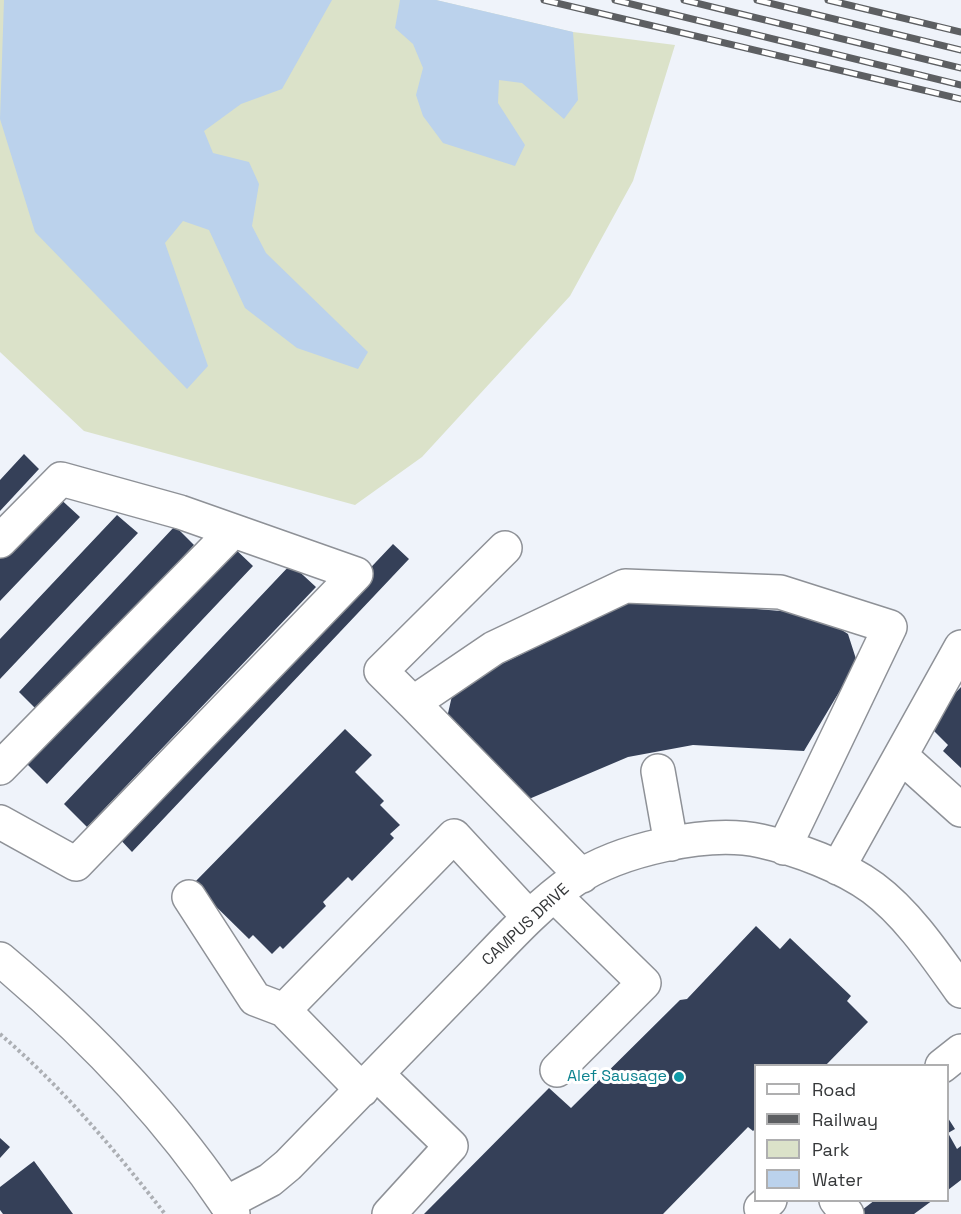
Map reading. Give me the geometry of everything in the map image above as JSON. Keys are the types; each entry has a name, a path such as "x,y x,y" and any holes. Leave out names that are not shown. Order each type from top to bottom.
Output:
{"street":[{"path":"0,541 61,479 180,512 356,574 76,864 0,822"},
{"path":"0,768 233,531"},
{"path":"505,548 381,671 582,876"},
{"path":"413,703 494,648 625,586 780,592 890,627 784,848"},
{"path":"838,868 961,647"},
{"path":"901,756 961,810"},
{"path":"658,771 671,844"},
{"path":"284,1010 454,836 529,917"},
{"name":"CAMPUS DRIVE","path":"229,1209 288,1165 529,917 582,876 606,862 640,850 719,837 760,840 825,861 873,888 892,904 930,948 961,991"},
{"path":"555,896 644,983 557,1070"},
{"path":"189,897 255,999 284,1010 369,1082 451,1146 388,1214"},
{"path":"0,959 80,1029 131,1083 179,1140 229,1209"},
{"path":"943,1064 961,1051"},
{"path":"838,1202 847,1214"}],"path":[{"path":"0,1034 22,1053 114,1149 165,1214"}],"green space":[{"path":"0,0 436,0 573,32 675,45 633,181 570,296 422,457 355,505 84,431 0,352"}],"water":[{"path":"4,0 332,0 282,89 241,104 204,131 213,153 249,162 259,184 252,226 266,253 368,352 358,369 297,348 245,308 209,230 183,221 165,243 208,366 187,389 35,232 0,119"},
{"path":"400,0 436,0 573,32 578,100 564,119 522,83 499,80 498,103 525,145 515,166 443,143 423,116 416,95 423,68 413,44 395,28"}],"building":[{"path":"24,454 39,469 0,511 0,480"},
{"path":"56,495 80,517 0,601 0,554"},
{"path":"117,515 138,533 0,679 0,639"},
{"path":"175,526 194,545 38,711 19,692"},
{"path":"393,544 409,559 132,852 117,836"},
{"path":"232,546 253,566 47,784 27,764"},
{"path":"291,564 316,587 87,827 64,804"},
{"path":"636,599 817,614 848,634 857,662 804,751 693,745 628,757 529,799 446,722 454,687"},
{"path":"961,687 961,768 943,751 948,745 926,723"},
{"path":"345,729 372,755 355,772 384,801 380,805 400,825 390,834 394,838 352,881 348,877 323,902 326,906 283,949 280,946 272,954 253,935 249,939 193,884"},
{"name":"Alef Sausage","path":"756,926 780,949 790,938 851,996 847,1001 868,1022 827,1064 754,1064 754,1130 748,1127 663,1214 424,1214 549,1088 571,1108 680,1000 687,999"},
{"path":"949,1120 955,1129 949,1132"},
{"path":"949,1135 957,1149 961,1146 961,1180 949,1189"},
{"path":"0,1138 10,1147 0,1158"},
{"path":"34,1161 73,1214 3,1214 0,1210 0,1187"},
{"path":"872,1202 930,1202 914,1214 865,1214 862,1210"}],"railway":[{"path":"544,0 961,99"},
{"path":"615,0 961,85"},
{"path":"684,0 961,68"},
{"path":"757,0 961,50"},
{"path":"828,0 961,32"}],"place":[{"name":"Alef Sausage","path":"679,1077"}]}
